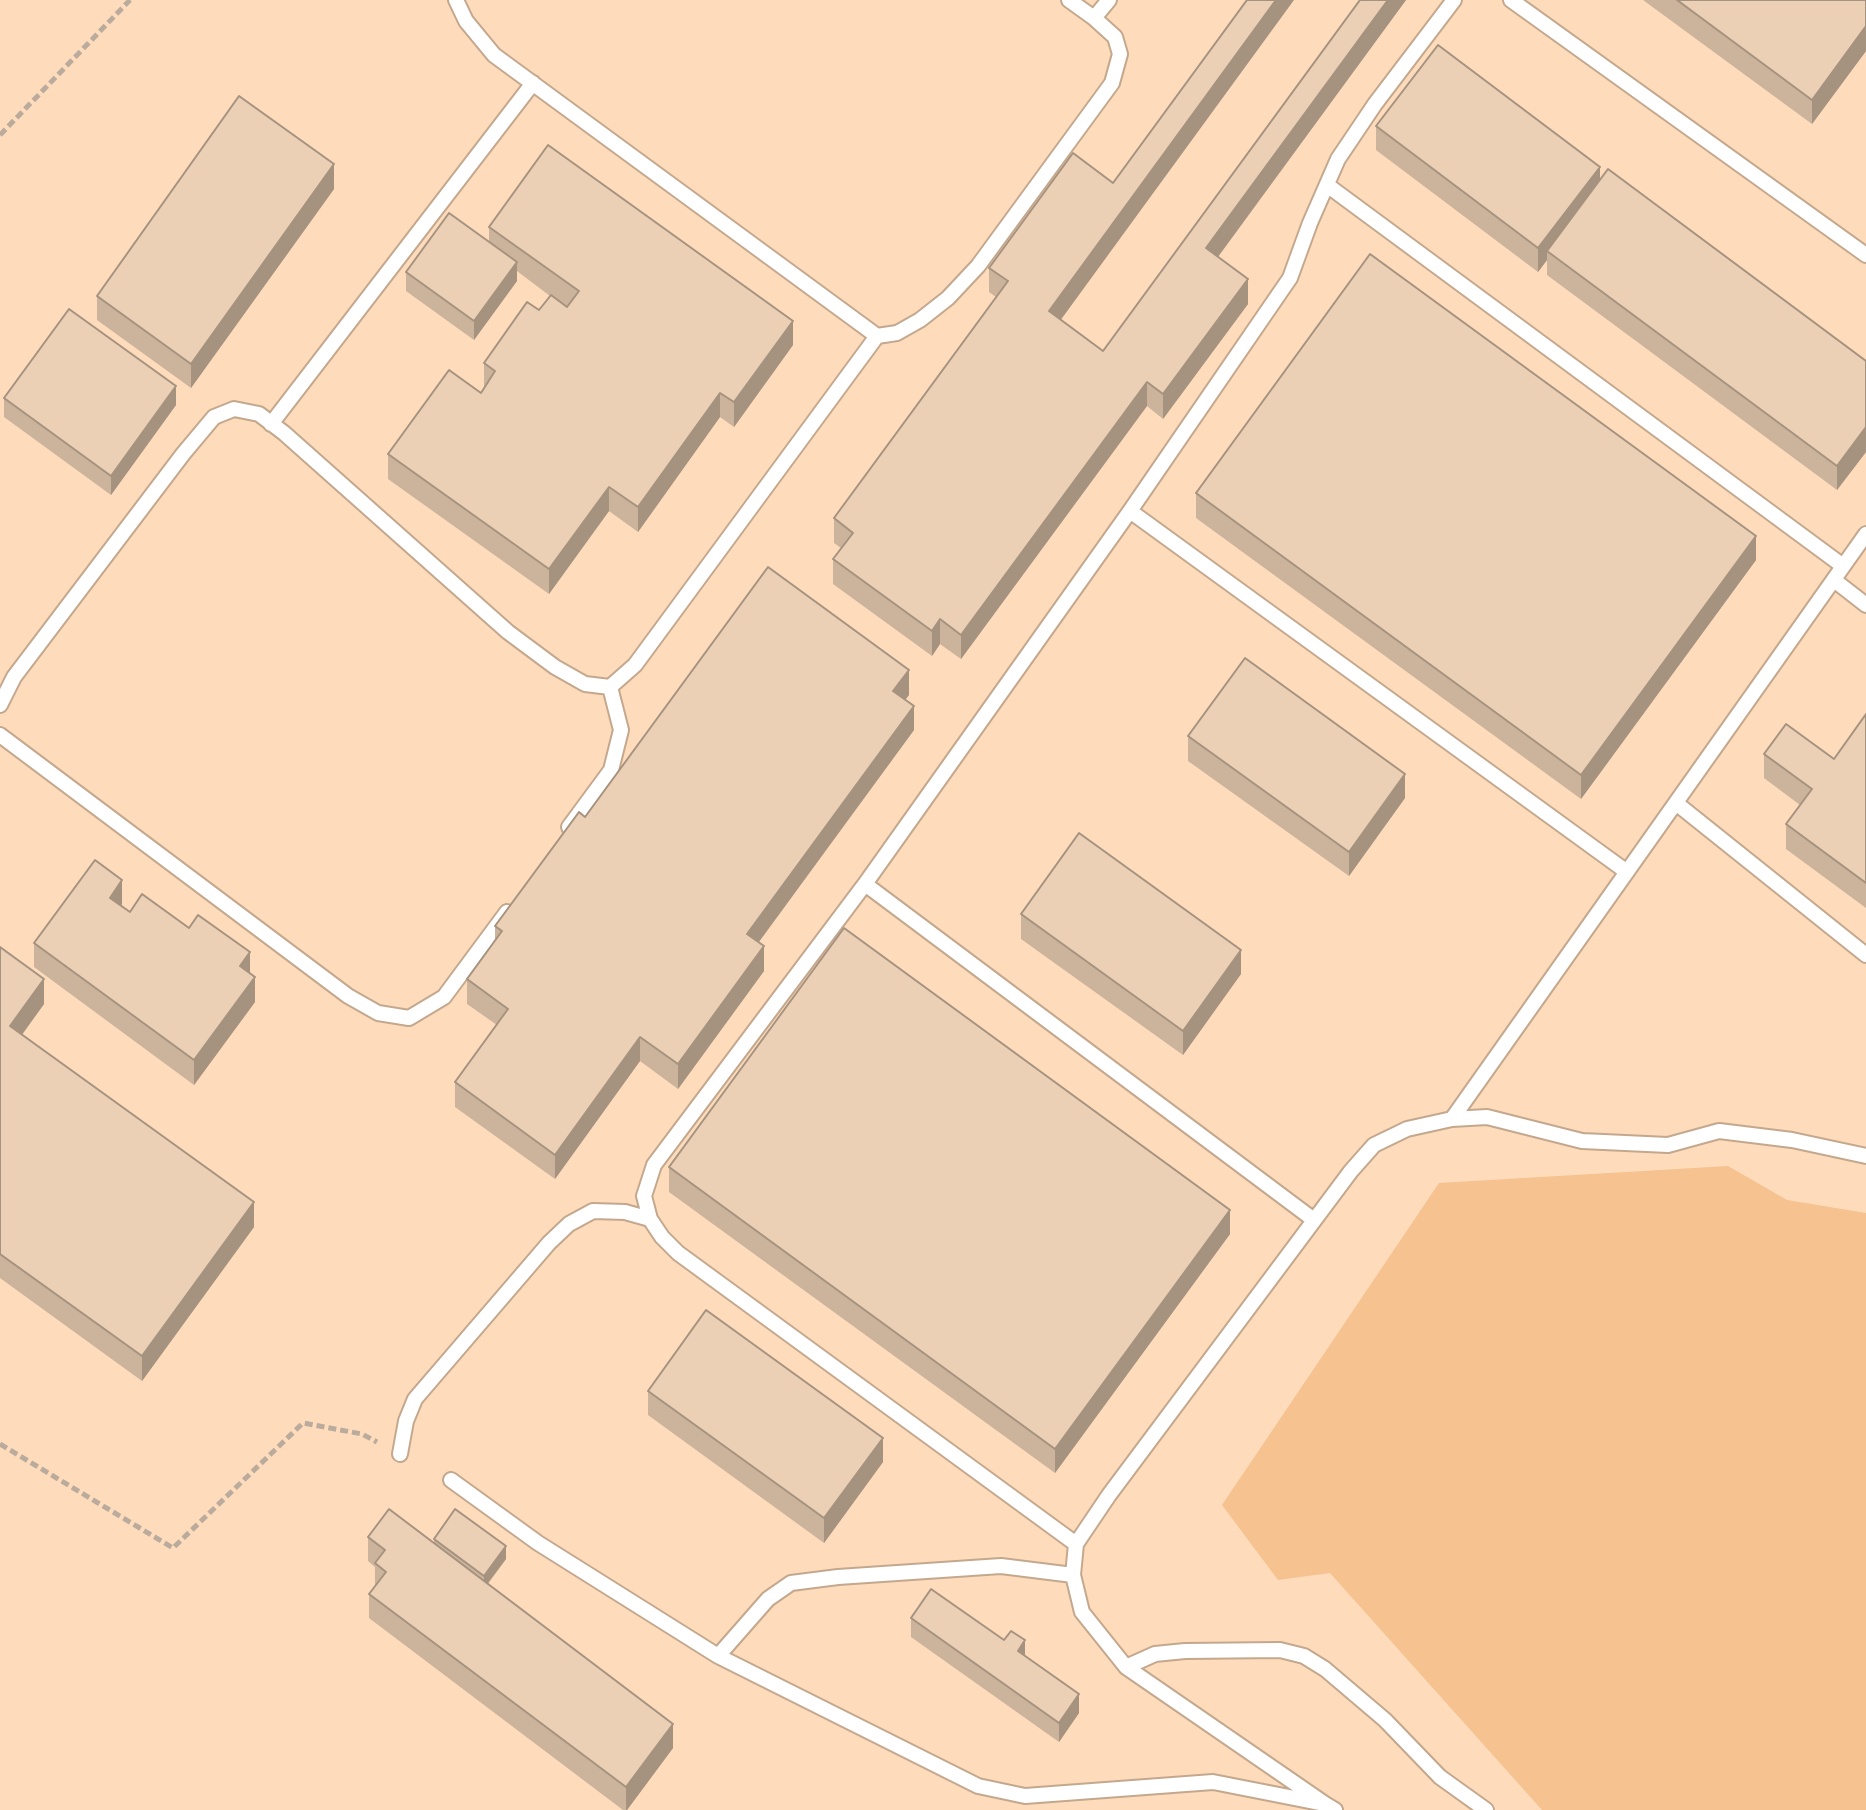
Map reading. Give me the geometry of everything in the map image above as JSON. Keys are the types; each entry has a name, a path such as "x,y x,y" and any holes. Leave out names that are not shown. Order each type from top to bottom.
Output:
{"lane":[{"path":"456,0 466,21 494,55 877,336 897,333 920,320 958,288 1012,223 1112,83 1120,54 1115,37 1069,0"},
{"path":"1094,18 1109,0"},
{"path":"1076,1544 678,1253 650,1219 644,1196 654,1165 865,884 1130,511 1290,278 1338,159 1375,104 1454,0"},
{"path":"1511,0 1866,255"},
{"path":"271,424 533,83"},
{"path":"1327,185 1843,566"},
{"path":"0,705 14,677 183,454 214,417 234,409 259,414 508,632 555,667 585,684 610,687 635,665 877,336"},
{"path":"1130,511 1627,872"},
{"path":"1452,1119 1866,534"},
{"path":"1834,580 1866,605"},
{"path":"565,833 611,770 621,730 610,687"},
{"path":"0,735 348,996 378,1013 409,1018 444,997 518,896"},
{"path":"1676,803 1866,955"},
{"path":"865,884 1314,1220"},
{"path":"1330,1807 1126,1667 1082,1612 1073,1575 1076,1544 1109,1495 1314,1220 1374,1145 1407,1129 1452,1119 1487,1117 1582,1141 1668,1145 1719,1131 1792,1140 1866,1156"},
{"path":"400,1454 409,1411 423,1387 569,1224 593,1211 625,1212 650,1219"},
{"path":"451,1480 538,1543 718,1656 978,1786 1025,1796 1213,1782 1330,1807"},
{"path":"718,1656 768,1599 791,1583 1001,1566 1073,1575"},
{"path":"1126,1667 1155,1654 1185,1651 1280,1650 1304,1656 1325,1669 1385,1720 1440,1777 1486,1810"}],"path":[{"path":"0,135 130,0"},
{"path":"0,1444 173,1548 303,1423 362,1434 400,1454"}],"shaded area":[{"path":"0,0 1866,0 1866,1810 0,1810"},
{"path":"1728,1166 1787,1200 1866,1213 1866,1810 1542,1810 1330,1573 1278,1580 1222,1505 1439,1183"}],"building":[{"path":"1247,0 1276,0 1049,311 1103,351 1360,0 1388,0 1206,248 1248,279 1163,394 1147,382 961,635 940,619 932,631 833,559 853,533 834,518 1008,281 989,268 1073,153 1113,183"},
{"path":"1677,0 1866,0 1866,26 1812,100"},
{"path":"1438,45 1600,167 1538,248 1376,126"},
{"path":"239,96 334,164 191,364 97,296"},
{"path":"548,145 793,321 734,402 720,393 638,507 609,487 549,569 388,454 449,370 481,393 495,371 484,363 527,302 539,310 551,295 567,307 579,291 489,227"},
{"path":"1608,169 1866,361 1866,427 1837,466 1547,251"},
{"path":"449,213 517,262 474,321 406,272"},
{"path":"1370,254 1756,536 1581,775 1196,493"},
{"path":"69,309 176,386 111,476 4,398"},
{"path":"768,567 909,670 893,691 914,706 747,934 764,946 678,1064 640,1037 555,1155 455,1082 508,1009 467,979 502,931 495,926 579,812 585,817"},
{"path":"1245,658 1405,774 1349,852 1188,736"},
{"path":"1866,714 1866,883 1786,824 1812,789 1764,754 1786,724 1834,759"},
{"path":"1079,833 1241,950 1183,1031 1021,914"},
{"path":"95,860 122,880 110,898 130,912 142,894 189,928 198,915 250,952 240,966 255,977 194,1060 34,943"},
{"path":"844,928 1230,1210 1055,1449 669,1167"},
{"path":"0,947 44,979 10,1026 254,1202 142,1356 0,1254"},
{"path":"706,1310 883,1438 824,1518 648,1391"},
{"path":"389,1509 673,1724 626,1787 369,1594 386,1572 375,1563 385,1550 368,1537"},
{"path":"455,1509 506,1546 484,1576 434,1539"},
{"path":"931,1589 1004,1640 1011,1631 1025,1640 1018,1651 1079,1694 1059,1723 911,1618"}]}
